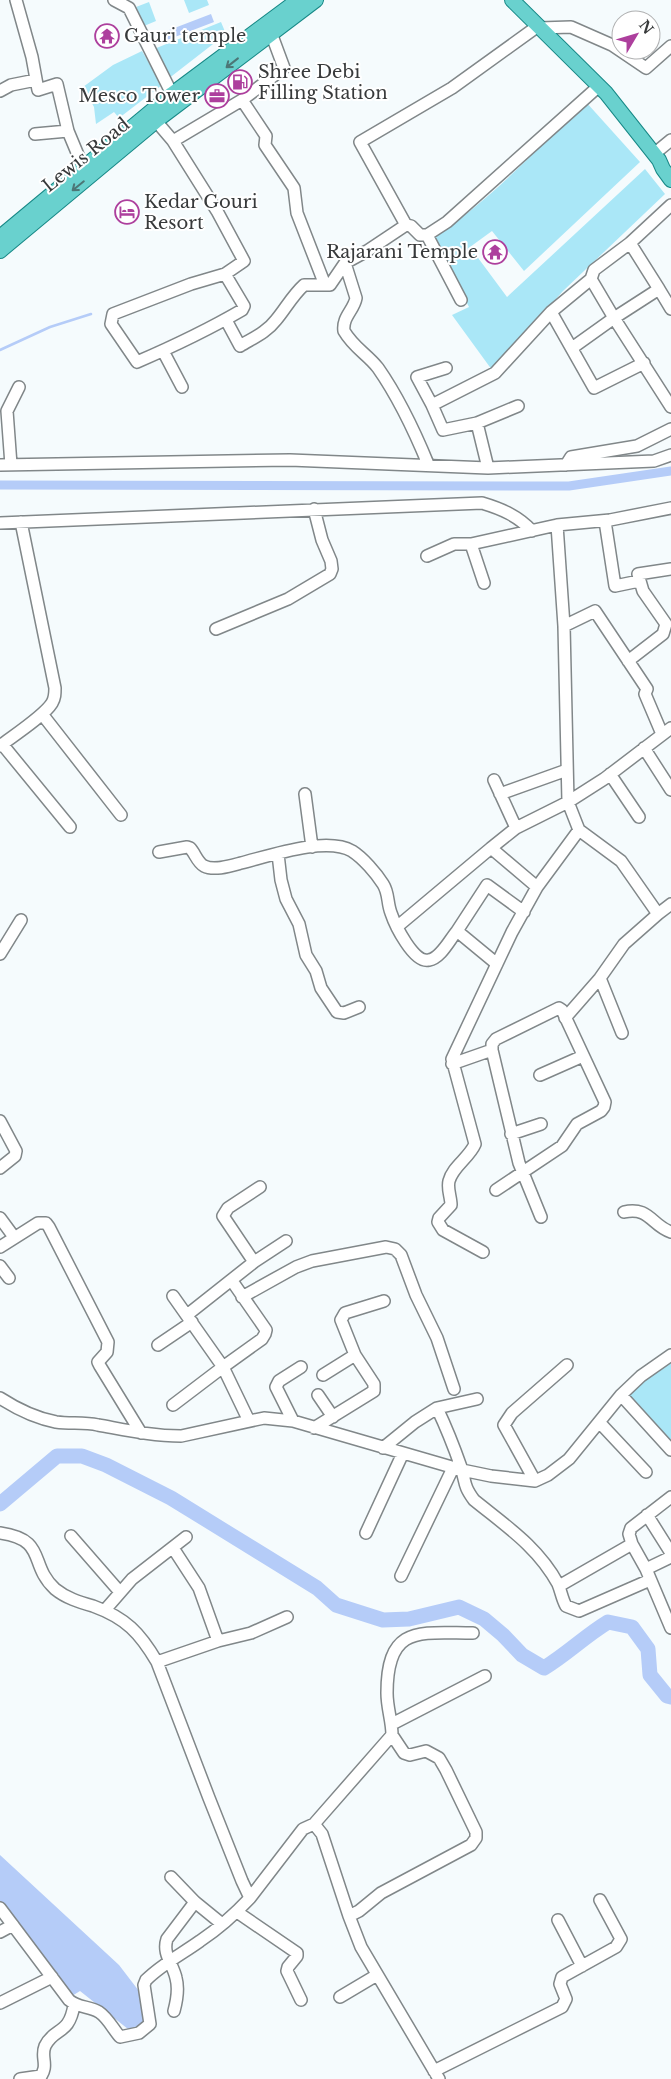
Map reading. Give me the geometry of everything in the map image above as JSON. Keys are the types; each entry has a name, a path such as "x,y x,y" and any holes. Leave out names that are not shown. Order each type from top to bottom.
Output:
{"main road":[{"name":"Lewis Road","path":"0,251 172,94 298,0"},
{"name":"Lewis Road","path":"0,237 316,0"},
{"path":"512,0 599,86 661,160 663,169 671,180"}],"street":[{"path":"16,0 32,57 38,90 57,84 68,131 89,170"},
{"path":"114,0 129,8 172,94"},
{"path":"599,86 447,222 427,235 420,235 410,226 406,225 360,142 452,88 539,27 572,27 612,45 646,68 671,46"},
{"path":"174,141 242,100 284,68 271,33"},
{"path":"0,91 11,85 36,80"},
{"path":"242,100 266,136 265,145 294,188 297,213 325,285"},
{"path":"156,121 174,141 217,211 244,261 225,274 191,284 113,314 110,324 137,362 163,351 202,334 242,310 244,306 225,274"},
{"path":"34,134 68,131"},
{"path":"661,160 671,140"},
{"path":"432,405 495,373 551,312 591,279 594,270 630,243 671,205"},
{"path":"226,320 240,346 266,330 277,320 288,302 304,285 330,285 345,263 406,225"},
{"path":"427,235 460,300"},
{"path":"630,243 671,309"},
{"path":"345,263 356,298 346,318 344,330 362,354 378,369 409,419 428,464"},
{"path":"591,279 671,407"},
{"path":"572,348 658,289"},
{"path":"551,312 594,388 644,363"},
{"path":"163,351 182,387"},
{"path":"446,368 416,377 432,405 443,430 477,423 518,406"},
{"path":"19,387 7,411 5,465 290,460 428,464 488,468 654,461 671,455"},
{"path":"477,423 488,468"},
{"path":"566,465 570,458 574,456 637,446 671,429"},
{"path":"0,523 482,503 500,508 521,519 532,531"},
{"path":"427,556 454,544 471,544 557,526 605,521 671,508"},
{"path":"216,629 288,599 330,574 332,569 331,561 322,540 314,509"},
{"path":"605,521 615,586 639,581"},
{"path":"20,522 55,688 55,697 51,705 42,714 1,745 70,827"},
{"path":"557,526 564,626 568,802 579,830 621,861 658,914"},
{"path":"471,544 484,583"},
{"path":"628,661 662,634 666,624 642,591 638,574 671,569"},
{"path":"398,926 516,828 568,802 610,774 667,731 645,694 647,689 595,611 564,626"},
{"path":"42,714 121,815"},
{"path":"644,748 671,790"},
{"path":"500,794 567,770"},
{"path":"610,774 638,817"},
{"path":"494,780 516,828"},
{"path":"305,794 312,847"},
{"path":"483,1252 443,1230 438,1222 439,1218 451,1205 448,1182 452,1174 473,1150 475,1144 452,1064 453,1056 497,964 537,887 579,830"},
{"path":"159,852 187,847 190,848 201,864 206,867 225,867 312,847 338,846 356,854 384,885 390,913 415,956 420,960 428,961 442,950 457,931 487,885 524,912"},
{"path":"491,848 537,887"},
{"path":"278,854 281,880 286,899 299,924 306,955 316,971 321,988 337,1012 344,1013 359,1007"},
{"path":"566,1018 600,978 624,944 671,904"},
{"path":"0,954 21,920"},
{"path":"457,931 497,964"},
{"path":"600,978 622,1033"},
{"path":"496,1190 523,1173 562,1146 577,1124 601,1111 604,1107 604,1102 562,1010 556,1009 496,1038 492,1044 511,1134 523,1173 541,1217"},
{"path":"452,1064 492,1050"},
{"path":"540,1075 583,1056"},
{"path":"0,1121 16,1151 15,1156 0,1168"},
{"path":"511,1134 541,1124"},
{"path":"254,1262 223,1216 228,1208 260,1187"},
{"path":"624,1212 632,1210 642,1212 671,1232"},
{"path":"0,1218 14,1238"},
{"path":"0,1247 38,1223 46,1223 49,1226 108,1342 106,1352 98,1362 141,1433"},
{"path":"158,1345 254,1262 286,1241"},
{"path":"242,1297 296,1267 312,1261 386,1247 395,1249 401,1255 416,1295 437,1338 454,1389"},
{"path":"0,1266 9,1278"},
{"path":"174,1405 262,1339 266,1334 266,1330 232,1281"},
{"path":"173,1296 223,1367 248,1421"},
{"path":"314,1428 374,1391 374,1384 355,1355 342,1326 342,1316 345,1313 384,1301"},
{"path":"323,1375 355,1355"},
{"path":"0,1398 34,1416 55,1422 92,1424 141,1433 181,1436 264,1418 293,1421 457,1469 491,1476 535,1481 548,1476 569,1459 621,1395 640,1376 671,1355"},
{"path":"535,1481 504,1425 512,1413 568,1365"},
{"path":"293,1421 276,1387 280,1381 301,1368"},
{"path":"318,1395 333,1416"},
{"path":"621,1395 671,1450"},
{"path":"383,1448 415,1422 437,1408 477,1399"},
{"path":"437,1408 457,1469 474,1500 530,1545 559,1586 566,1606 579,1611 648,1575 671,1557"},
{"path":"600,1422 646,1472"},
{"path":"366,1533 403,1453"},
{"path":"401,1576 457,1469"},
{"path":"671,1496 631,1528 629,1534 671,1628"},
{"path":"647,1515 671,1553"},
{"path":"0,1533 16,1535 34,1548 48,1581 65,1597 105,1610 127,1622 139,1634 158,1662 209,1798 250,1898"},
{"path":"71,1536 119,1591"},
{"path":"105,1610 119,1591 132,1579 186,1537"},
{"path":"559,1586 632,1544"},
{"path":"174,1548 199,1588 218,1641"},
{"path":"158,1662 218,1641 251,1633 287,1617"},
{"path":"348,1916 359,1911 381,1893 471,1845 476,1838 472,1823 439,1758 426,1751 410,1755 404,1754 392,1730 387,1692 395,1651 402,1641 417,1633 472,1633"},
{"path":"0,1908 74,2005 97,2011 120,2037 139,2032 150,2024 144,1985 146,1980 170,1961 200,1942 237,1912 303,1829 314,1824 392,1730 485,1676"},
{"path":"314,1824 322,1834 348,1916 361,1946 436,2075 562,2007 566,1999 560,1980 616,1947 621,1939 600,1900"},
{"path":"171,1877 195,1902 222,1924"},
{"path":"174,2011 177,1984 170,1961 165,1952 167,1940 195,1902"},
{"path":"237,1912 297,1953 287,1971 301,2000"},
{"path":"558,1920 582,1966"},
{"path":"0,1932 13,1925"},
{"path":"340,1997 377,1975"},
{"path":"0,2003 52,1977"},
{"path":"20,2079 40,2077 45,2068 44,2047 48,2041 69,2024 74,2005"}],"shaded area":[{"path":"184,0 207,0 209,5 189,13"},
{"path":"149,2 156,21 144,26 136,7"},
{"path":"211,14 214,22 167,40 164,32"},
{"path":"221,22 226,34 168,79 154,49"},
{"path":"142,51 162,85 119,118 114,112 96,124 94,107 83,87 113,65"},
{"path":"586,102 640,162 524,271 492,231 470,247 507,297 645,169 665,194 563,291 492,370 452,315 469,307 433,237 474,208 494,191"},
{"path":"671,1360 671,1444 626,1394 659,1366"},
{"path":"0,1855 119,1965 142,1995 146,2025 128,2029 80,1991 72,1996 0,1905"}],"waterway":[{"path":"0,350 50,327 91,314"},
{"path":"0,485 569,486 671,471"},
{"path":"0,1504 57,1456 82,1456 106,1465 171,1498 317,1588 336,1605 383,1620 409,1619 459,1607 484,1619 522,1655 544,1668 608,1622 632,1627 648,1649 650,1675 667,1696 671,1697"}],"place":[{"name":"Gauri temple","path":"107,36"},
{"name":"Shree Debi Filling Station","path":"240,82"},
{"name":"Mesco Tower","path":"217,96"},
{"name":"Kedar Gouri Resort","path":"127,212"},
{"name":"Rajarani Temple","path":"495,252"}]}
